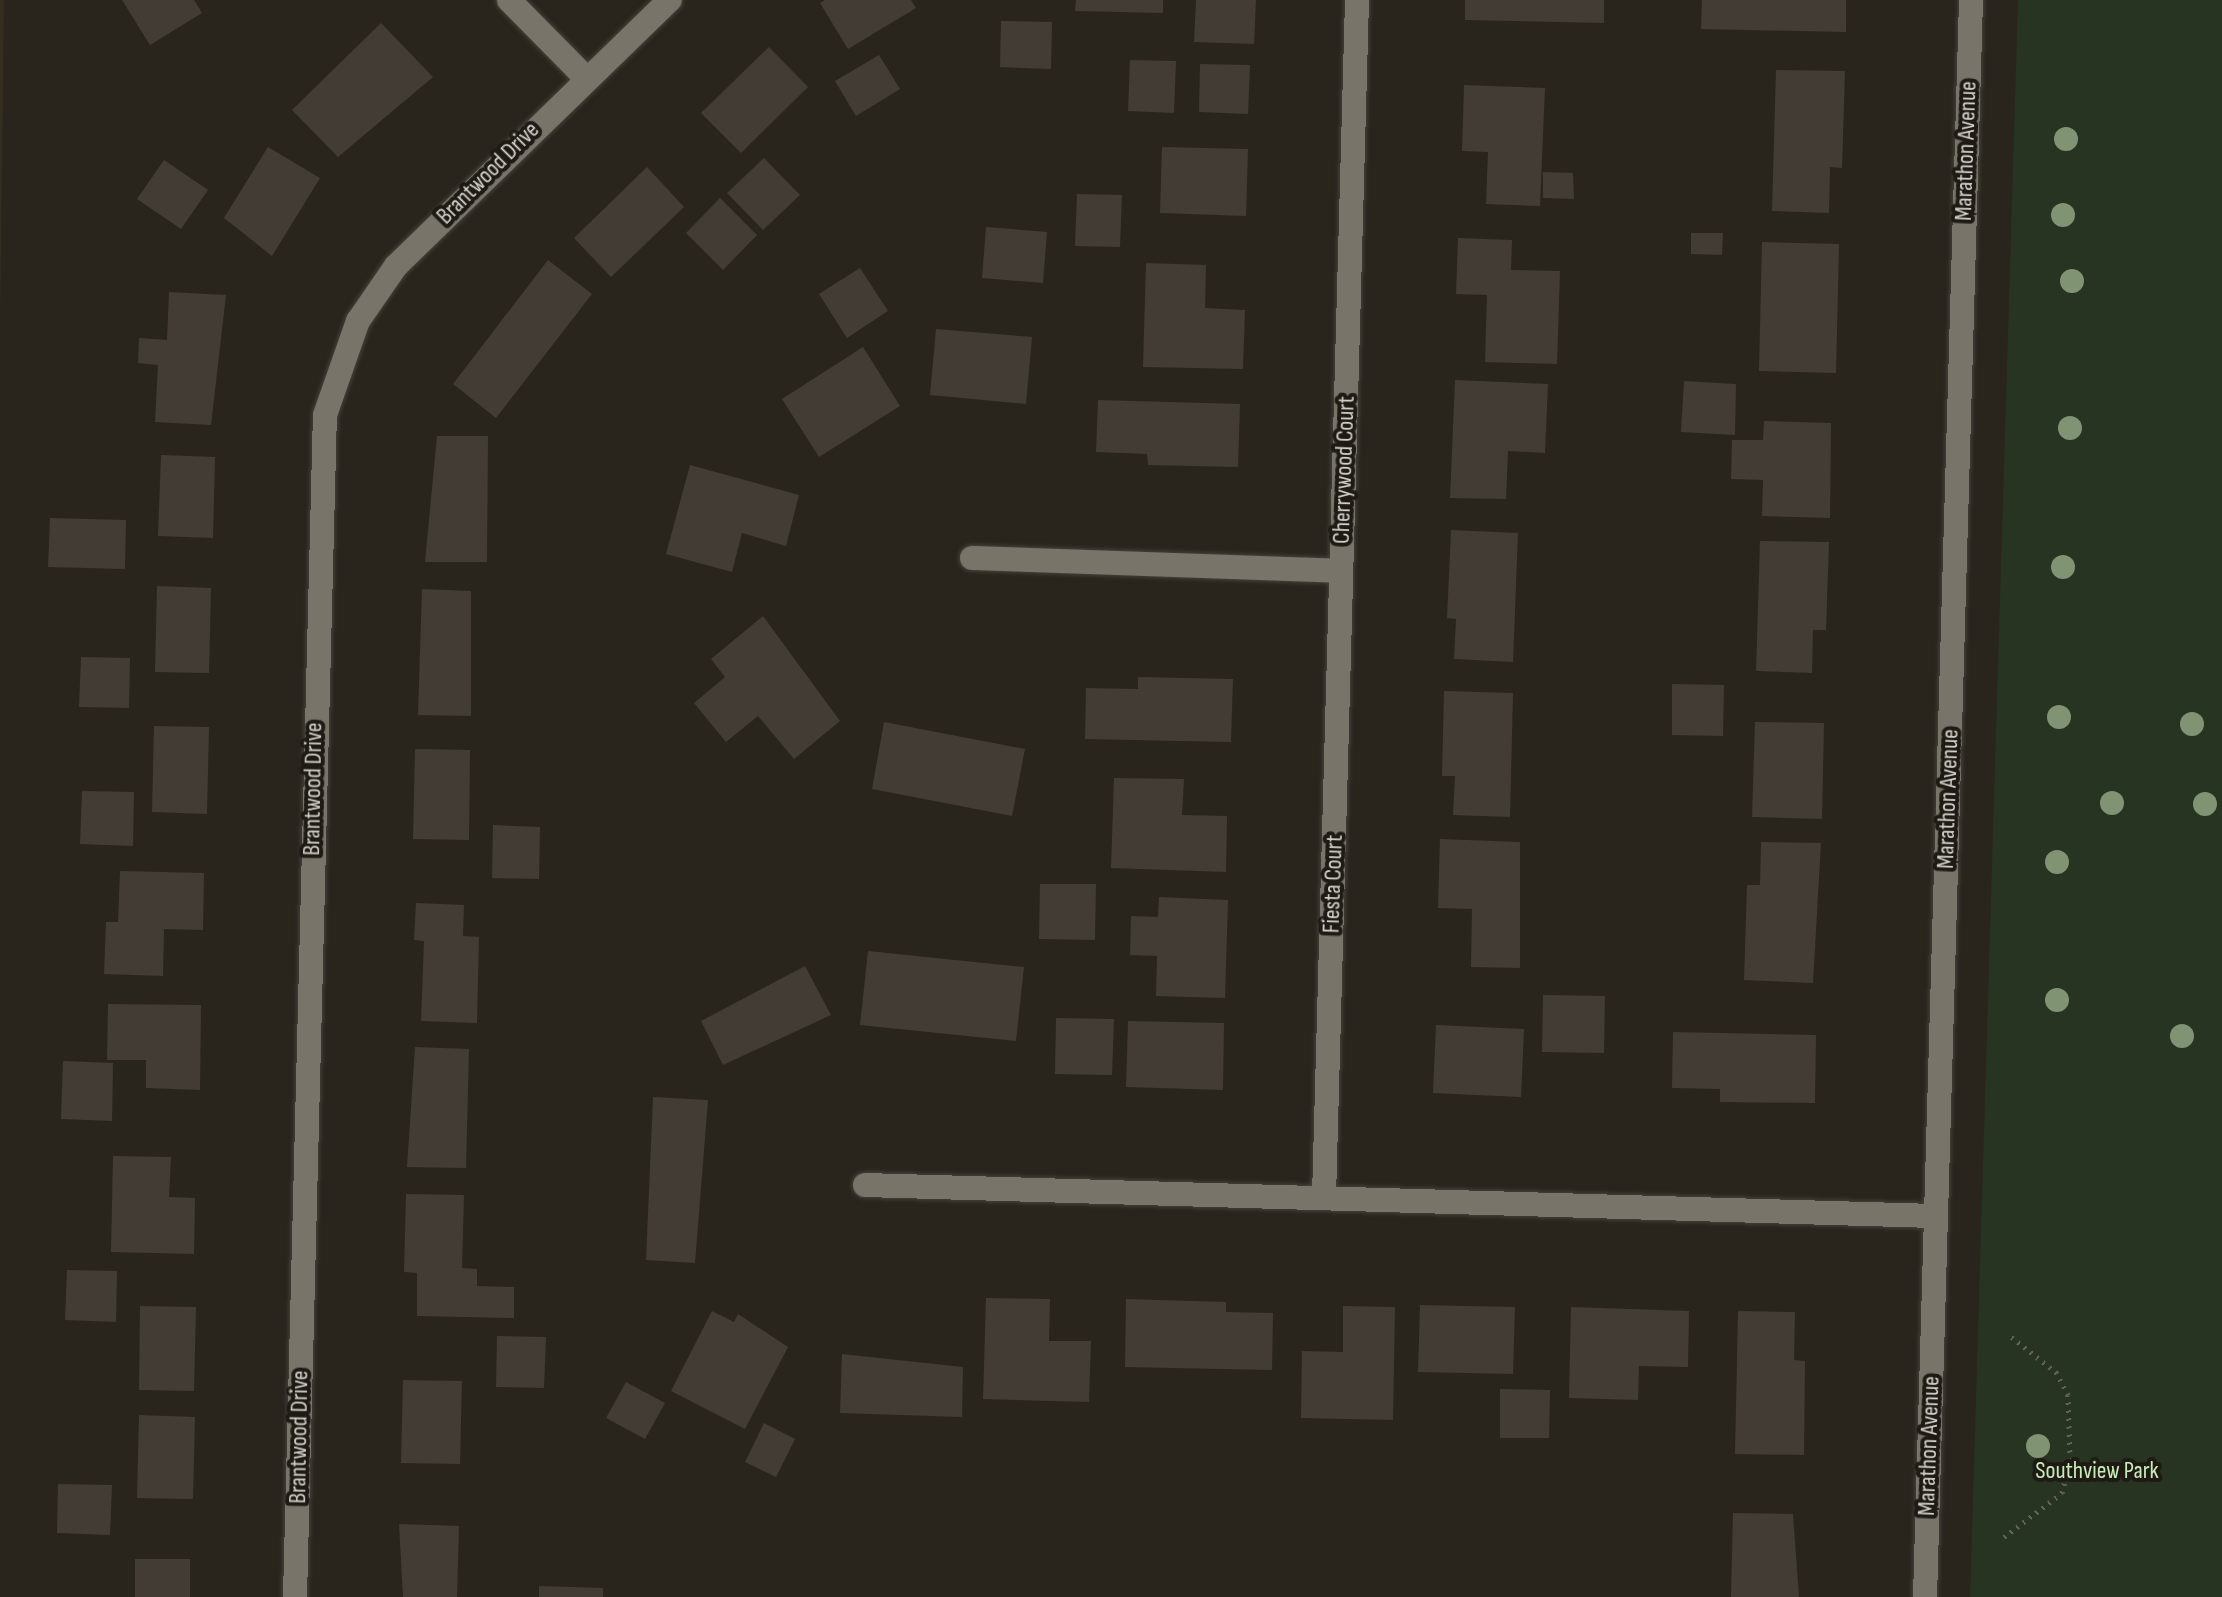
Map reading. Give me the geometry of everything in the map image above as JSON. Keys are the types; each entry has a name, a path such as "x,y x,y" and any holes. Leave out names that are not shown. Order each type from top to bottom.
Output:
{"street":[{"path":"509,0 584,76"},
{"name":"Brantwood Drive","path":"295,1597 325,415 375,292 584,76 670,0"},
{"name":"Cherrywood Court","path":"972,558 1341,571 1357,0"},
{"name":"Marathon Avenue","path":"1925,1597 1971,0"},
{"name":"Fiesta Court","path":"1324,1197 1341,571"},
{"path":"865,1185 1936,1216"}],"path":[{"path":"2004,1537 2062,1493 2070,1460 2068,1395 2057,1373 2009,1335"}],"shaded area":[{"path":"0,0 4,0 0,323"}],"green space":[{"name":"Southview Park","path":"2018,0 2222,0 2222,1597 1970,1597"}],"building":[{"path":"122,0 194,0 202,13 150,45"},
{"path":"825,0 911,0 916,8 848,49 820,3"},
{"path":"1076,0 1163,0 1163,13 1075,11"},
{"path":"1196,0 1256,0 1254,44 1194,42"},
{"path":"1465,0 1604,0 1604,23 1465,20"},
{"path":"1702,0 1846,0 1846,32 1701,29"},
{"path":"1001,21 1052,22 1051,69 1000,67"},
{"path":"381,23 433,77 338,157 292,110"},
{"path":"769,47 808,87 741,153 701,113"},
{"path":"879,55 900,89 856,116 835,81"},
{"path":"1130,60 1176,61 1174,113 1128,111"},
{"path":"1200,64 1250,65 1248,114 1199,112"},
{"path":"1776,70 1845,71 1842,168 1830,167 1829,213 1772,211"},
{"path":"1464,85 1545,88 1540,206 1486,204 1488,152 1462,151"},
{"path":"268,147 320,178 272,256 224,218"},
{"path":"1162,147 1248,149 1246,216 1160,213"},
{"path":"764,158 800,195 763,230 727,193"},
{"path":"164,160 208,190 181,229 137,199"},
{"path":"647,167 684,207 611,277 574,238"},
{"path":"1543,172 1573,173 1574,199 1543,198"},
{"path":"1077,194 1122,195 1120,247 1075,246"},
{"path":"720,198 757,235 723,270 686,233"},
{"path":"986,227 1047,232 1043,283 982,278"},
{"path":"1691,233 1723,233 1722,255 1691,254"},
{"path":"1458,238 1512,240 1511,270 1560,271 1557,364 1485,362 1487,295 1456,294"},
{"path":"1762,242 1839,244 1836,373 1759,371"},
{"path":"548,260 592,294 496,418 453,384"},
{"path":"1146,263 1206,265 1205,308 1245,310 1243,369 1143,367"},
{"path":"860,268 888,311 847,338 819,294"},
{"path":"169,292 226,295 211,425 155,422 158,365 138,363 139,338 167,340"},
{"path":"936,329 1032,337 1026,404 930,395"},
{"path":"863,347 900,406 819,457 782,399"},
{"path":"1455,380 1548,384 1545,453 1508,451 1506,499 1450,498"},
{"path":"1684,381 1736,384 1735,435 1681,432"},
{"path":"1098,400 1240,404 1238,467 1148,465 1147,454 1096,452"},
{"path":"1764,421 1831,423 1830,518 1762,516 1763,480 1731,479 1732,440 1763,440"},
{"path":"437,436 488,436 487,562 425,562"},
{"path":"161,455 215,457 213,538 158,536"},
{"path":"690,465 799,495 786,546 742,533 732,572 666,554"},
{"path":"50,518 126,520 125,569 48,567"},
{"path":"1451,530 1518,533 1513,662 1454,659 1456,619 1447,618"},
{"path":"1760,541 1829,542 1826,630 1813,630 1812,673 1756,671"},
{"path":"157,586 211,588 209,673 155,672"},
{"path":"422,589 471,591 471,716 418,715"},
{"path":"763,616 840,721 794,759 758,716 726,742 694,703 725,677 711,659"},
{"path":"81,657 130,658 129,708 79,707"},
{"path":"1138,677 1233,679 1231,742 1085,739 1086,688 1138,689"},
{"path":"1672,684 1724,685 1723,736 1672,735"},
{"path":"1444,691 1513,693 1510,817 1453,815 1455,776 1442,776"},
{"path":"884,722 1025,749 1012,816 872,789"},
{"path":"1755,722 1824,723 1822,819 1752,817"},
{"path":"154,726 209,727 207,814 152,812"},
{"path":"415,749 470,750 469,840 413,839"},
{"path":"1114,778 1184,779 1182,815 1227,816 1226,872 1111,868"},
{"path":"82,791 134,792 133,846 80,844"},
{"path":"493,825 540,827 539,879 492,878"},
{"path":"1440,839 1520,842 1520,968 1471,967 1472,909 1438,908"},
{"path":"1761,842 1821,843 1813,983 1744,980 1747,885 1760,885"},
{"path":"120,871 204,873 203,930 164,929 163,976 104,974 106,922 118,922"},
{"path":"1040,884 1096,884 1095,940 1039,939"},
{"path":"1159,897 1228,900 1225,998 1156,996 1157,956 1130,955 1131,916 1158,917"},
{"path":"416,903 464,905 463,936 479,937 477,1023 421,1021 424,941 414,940"},
{"path":"868,951 1024,967 1016,1041 860,1025"},
{"path":"805,966 831,1015 723,1065 701,1021"},
{"path":"1543,995 1605,996 1604,1053 1542,1052"},
{"path":"108,1004 201,1005 200,1090 146,1088 146,1060 107,1060"},
{"path":"1056,1018 1114,1019 1112,1075 1055,1074"},
{"path":"1128,1021 1224,1023 1223,1090 1126,1087"},
{"path":"1436,1025 1524,1029 1521,1097 1433,1093"},
{"path":"1673,1032 1816,1035 1815,1103 1720,1102 1720,1089 1672,1088"},
{"path":"415,1047 469,1049 466,1168 407,1167"},
{"path":"63,1061 113,1063 112,1121 61,1119"},
{"path":"653,1097 708,1100 695,1263 646,1260"},
{"path":"113,1156 171,1157 169,1197 195,1198 194,1254 111,1252"},
{"path":"406,1194 464,1195 462,1268 477,1269 477,1286 514,1287 514,1318 417,1316 417,1273 404,1272"},
{"path":"67,1270 117,1271 116,1322 65,1320"},
{"path":"986,1298 1050,1299 1049,1341 1091,1341 1089,1402 983,1399"},
{"path":"1126,1299 1226,1302 1226,1312 1273,1313 1272,1370 1125,1367"},
{"path":"1420,1305 1515,1307 1513,1374 1418,1372"},
{"path":"140,1306 196,1307 194,1391 139,1390"},
{"path":"1343,1306 1395,1307 1393,1420 1301,1418 1302,1351 1343,1352"},
{"path":"1571,1307 1689,1311 1688,1367 1639,1366 1638,1400 1569,1398"},
{"path":"712,1311 734,1322 738,1314 788,1347 745,1429 671,1391"},
{"path":"1738,1311 1795,1312 1794,1360 1805,1361 1804,1455 1735,1454"},
{"path":"497,1336 546,1337 544,1388 496,1387"},
{"path":"842,1354 963,1367 962,1417 840,1413"},
{"path":"403,1380 462,1381 460,1464 401,1463"},
{"path":"626,1382 665,1403 645,1439 606,1418"},
{"path":"1500,1389 1550,1390 1549,1438 1500,1438"},
{"path":"139,1415 195,1417 193,1499 137,1498"},
{"path":"764,1423 795,1439 776,1477 745,1462"},
{"path":"58,1484 112,1485 110,1535 57,1533"},
{"path":"1733,1513 1793,1514 1799,1597 1731,1597"},
{"path":"399,1524 459,1526 457,1597 403,1597"},
{"path":"135,1559 190,1559 190,1597 135,1597"},
{"path":"539,1586 603,1588 603,1597 539,1597"}]}
